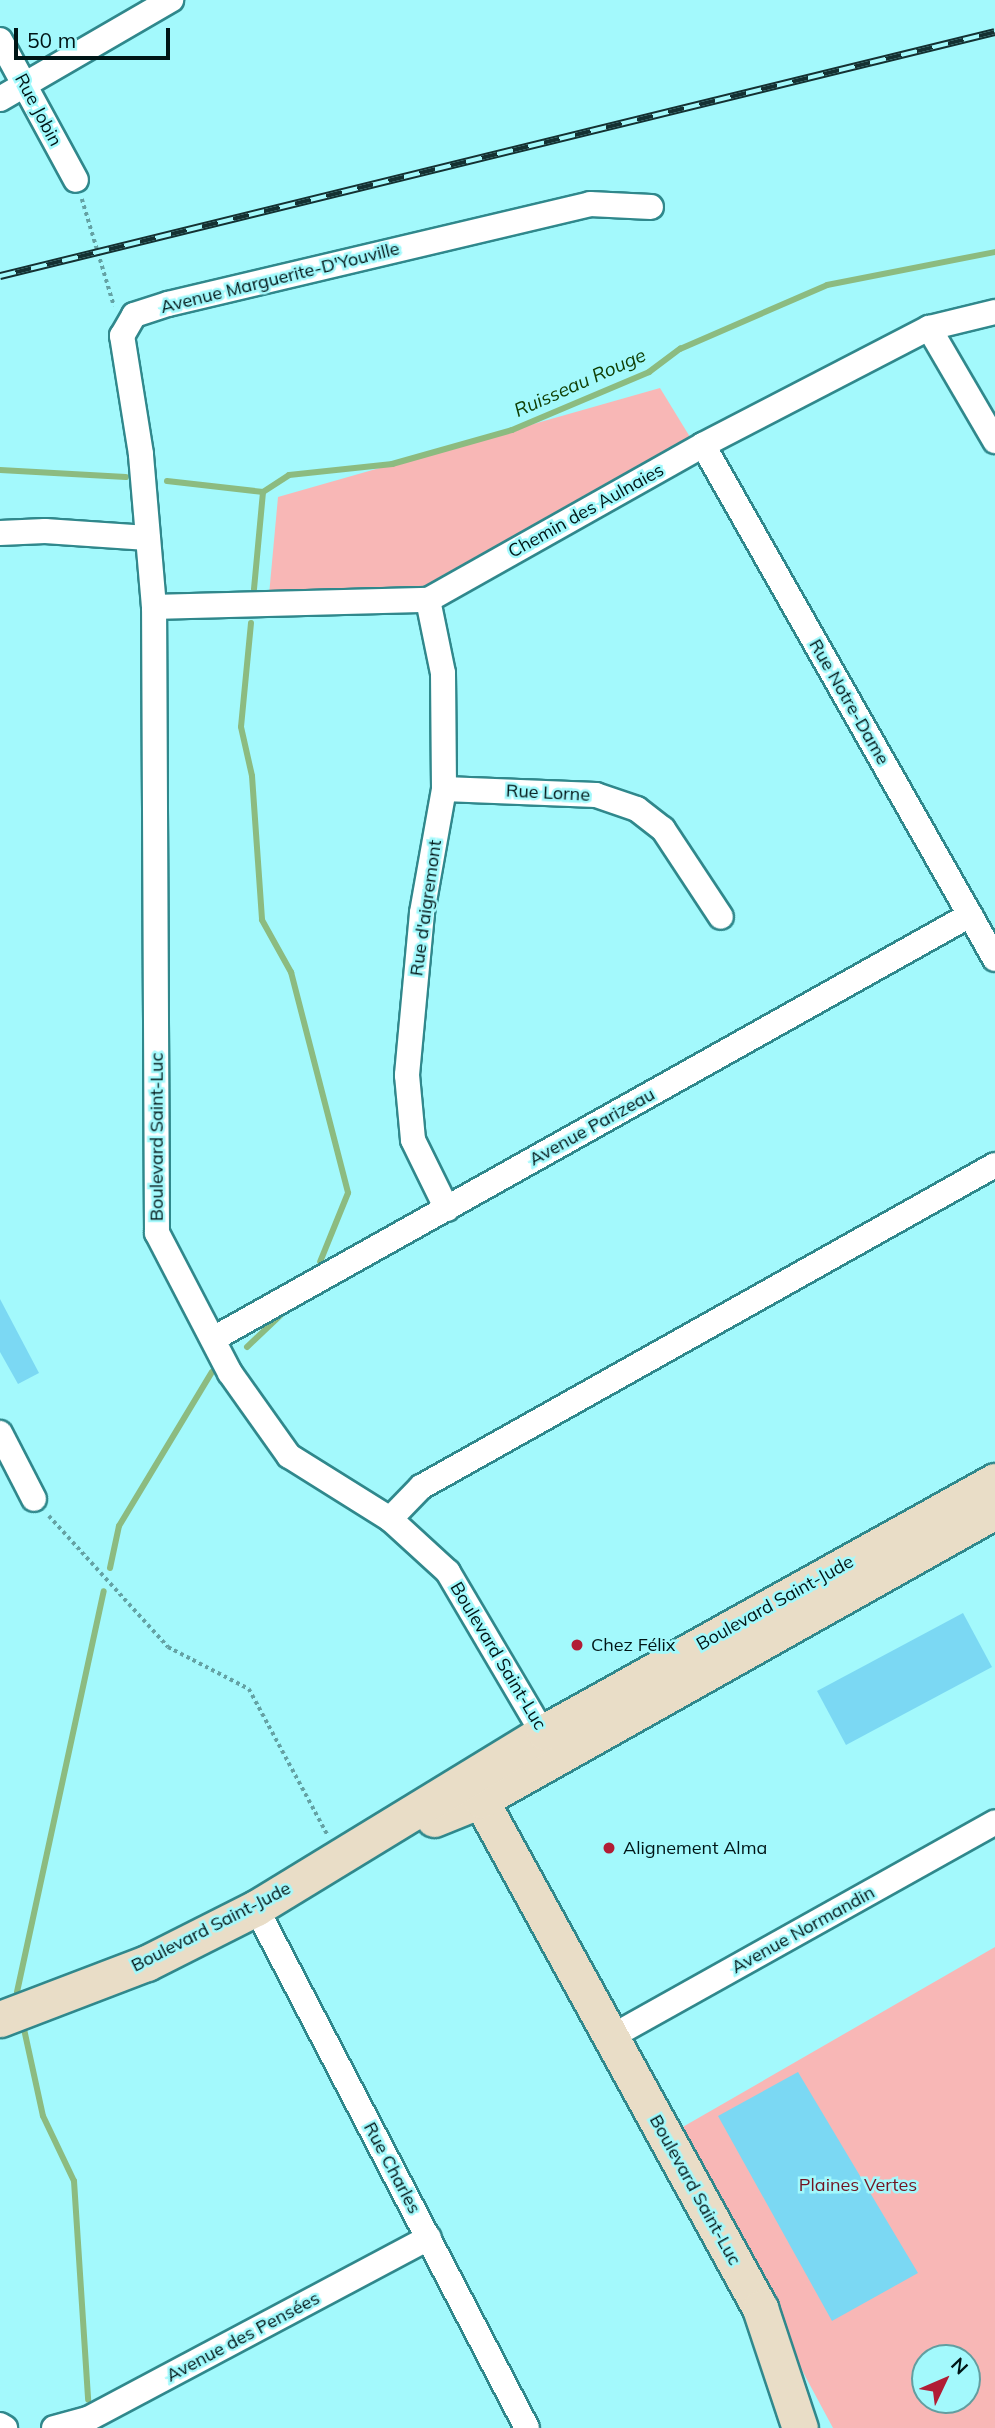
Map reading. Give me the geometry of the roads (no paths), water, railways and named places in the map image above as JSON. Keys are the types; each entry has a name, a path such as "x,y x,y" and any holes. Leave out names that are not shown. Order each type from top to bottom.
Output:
{"street":[{"path":"0,99 172,0"},
{"name":"Rue Jobin","path":"0,40 76,180"},
{"name":"Avenue Marguerite-D'Youville","path":"148,538 141,454 122,336 134,315 169,304 590,204 651,207"},
{"name":"Chemin des Aulnaies","path":"154,607 428,600 703,445 929,328 995,312"},
{"path":"929,328 995,441"},
{"name":"Rue Notre-Dame","path":"703,445 995,959"},
{"path":"0,533 45,531 148,538"},
{"name":"Boulevard Saint-Luc","path":"148,538 154,607 158,1233 230,1373 289,1456 390,1519 448,1572 550,1745"},
{"name":"Rue d'aigremont","path":"428,600 443,673 444,789 422,913 407,1075 413,1140 447,1209"},
{"name":"Rue Lorne","path":"444,789 596,795 637,809 663,829 721,917"},
{"name":"Avenue Parizeau","path":"213,1339 970,915"},
{"path":"390,1519 421,1488 995,1165"},
{"path":"0,1433 34,1499"},
{"name":"Boulevard Saint-Jude","path":"0,2019 147,1963 256,1908 340,1858 474,1789 550,1745 995,1480"},
{"name":"Boulevard Saint-Jude","path":"550,1745 995,1511"},
{"name":"Boulevard Saint-Luc","path":"474,1789 760,2308 800,2428"},
{"name":"Avenue Normandin","path":"611,2037 995,1822"},
{"name":"Rue Charles","path":"256,1908 527,2428"},
{"name":"Avenue des Pensées","path":"54,2428 88,2419 429,2238"},
{"path":"0,2426 5,2428"}],"waterway":[{"name":"Ruisseau Rouge","path":"167,481 263,492 289,475 392,464 512,430 649,372 680,349 827,285 995,252"},
{"name":"Ruisseau Rouge","path":"0,470 126,477"},
{"path":"254,589 263,492"},
{"path":"251,623 241,727 252,776 262,920 291,972 348,1193 320,1262"},
{"path":"247,1347 286,1310"},
{"path":"110,1568 119,1526 212,1372"},
{"path":"17,1992 104,1591"},
{"path":"24,2029 43,2116 74,2181 88,2400"}],"railway":[{"path":"0,276 995,32"}],"place":[{"name":"Chez Félix","path":"577,1645"},
{"name":"Alignement Alma","path":"609,1848"}],"park label":[{"name":"Plaines Vertes","path":"858,2185"}]}
